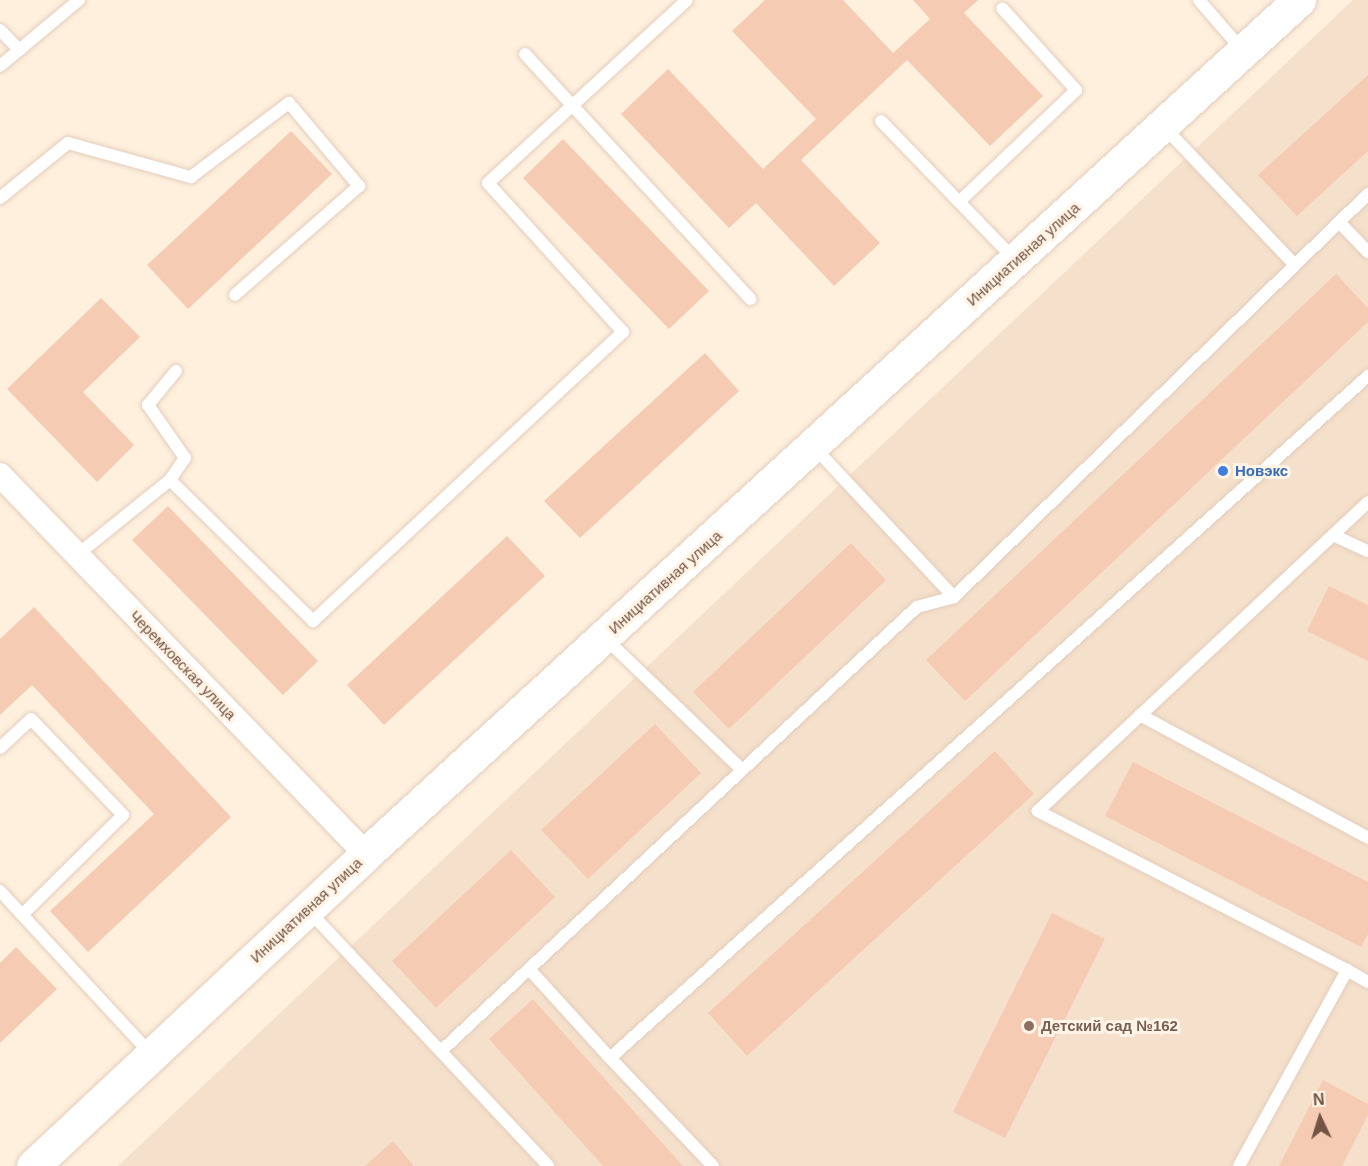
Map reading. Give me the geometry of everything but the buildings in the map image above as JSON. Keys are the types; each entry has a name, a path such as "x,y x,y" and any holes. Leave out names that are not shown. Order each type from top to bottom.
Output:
{"main road":[{"name":"Инициативная улица","path":"33,1166 366,854 1299,0"}],"street":[{"name":"Черемховская улица","path":"0,475 366,854"}],"lane":[{"path":"0,66 79,0"},
{"path":"170,480 313,621 623,332 488,183 687,0"},
{"path":"1199,0 1244,52"},
{"path":"959,202 1076,90 1002,8"},
{"path":"0,30 19,50"},
{"path":"525,54 574,104 750,299"},
{"path":"0,198 68,143 191,177 289,103 359,186 235,295"},
{"path":"881,121 1016,261"},
{"path":"1163,126 1295,265"},
{"path":"441,1051 917,608 954,597 1368,194"},
{"path":"1339,222 1368,252"},
{"path":"77,555 170,480 185,458 148,405 176,371"},
{"path":"610,1058 1368,376"},
{"path":"813,446 954,597"},
{"path":"1368,502 1038,811 1368,982"},
{"path":"1333,535 1368,551"},
{"path":"604,638 742,770"},
{"path":"1140,715 1368,838"},
{"path":"0,748 31,719 123,815 22,915"},
{"path":"0,891 152,1054"},
{"path":"307,909 548,1166"},
{"path":"529,969 713,1166"},
{"path":"1239,1166 1347,970"}],"shaded area":[{"path":"1353,0 1368,0 1368,1166 118,1166"}],"place":[{"name":"Новэкс","path":"1223,471"},
{"name":"Детский сад №162","path":"1029,1026"}]}
